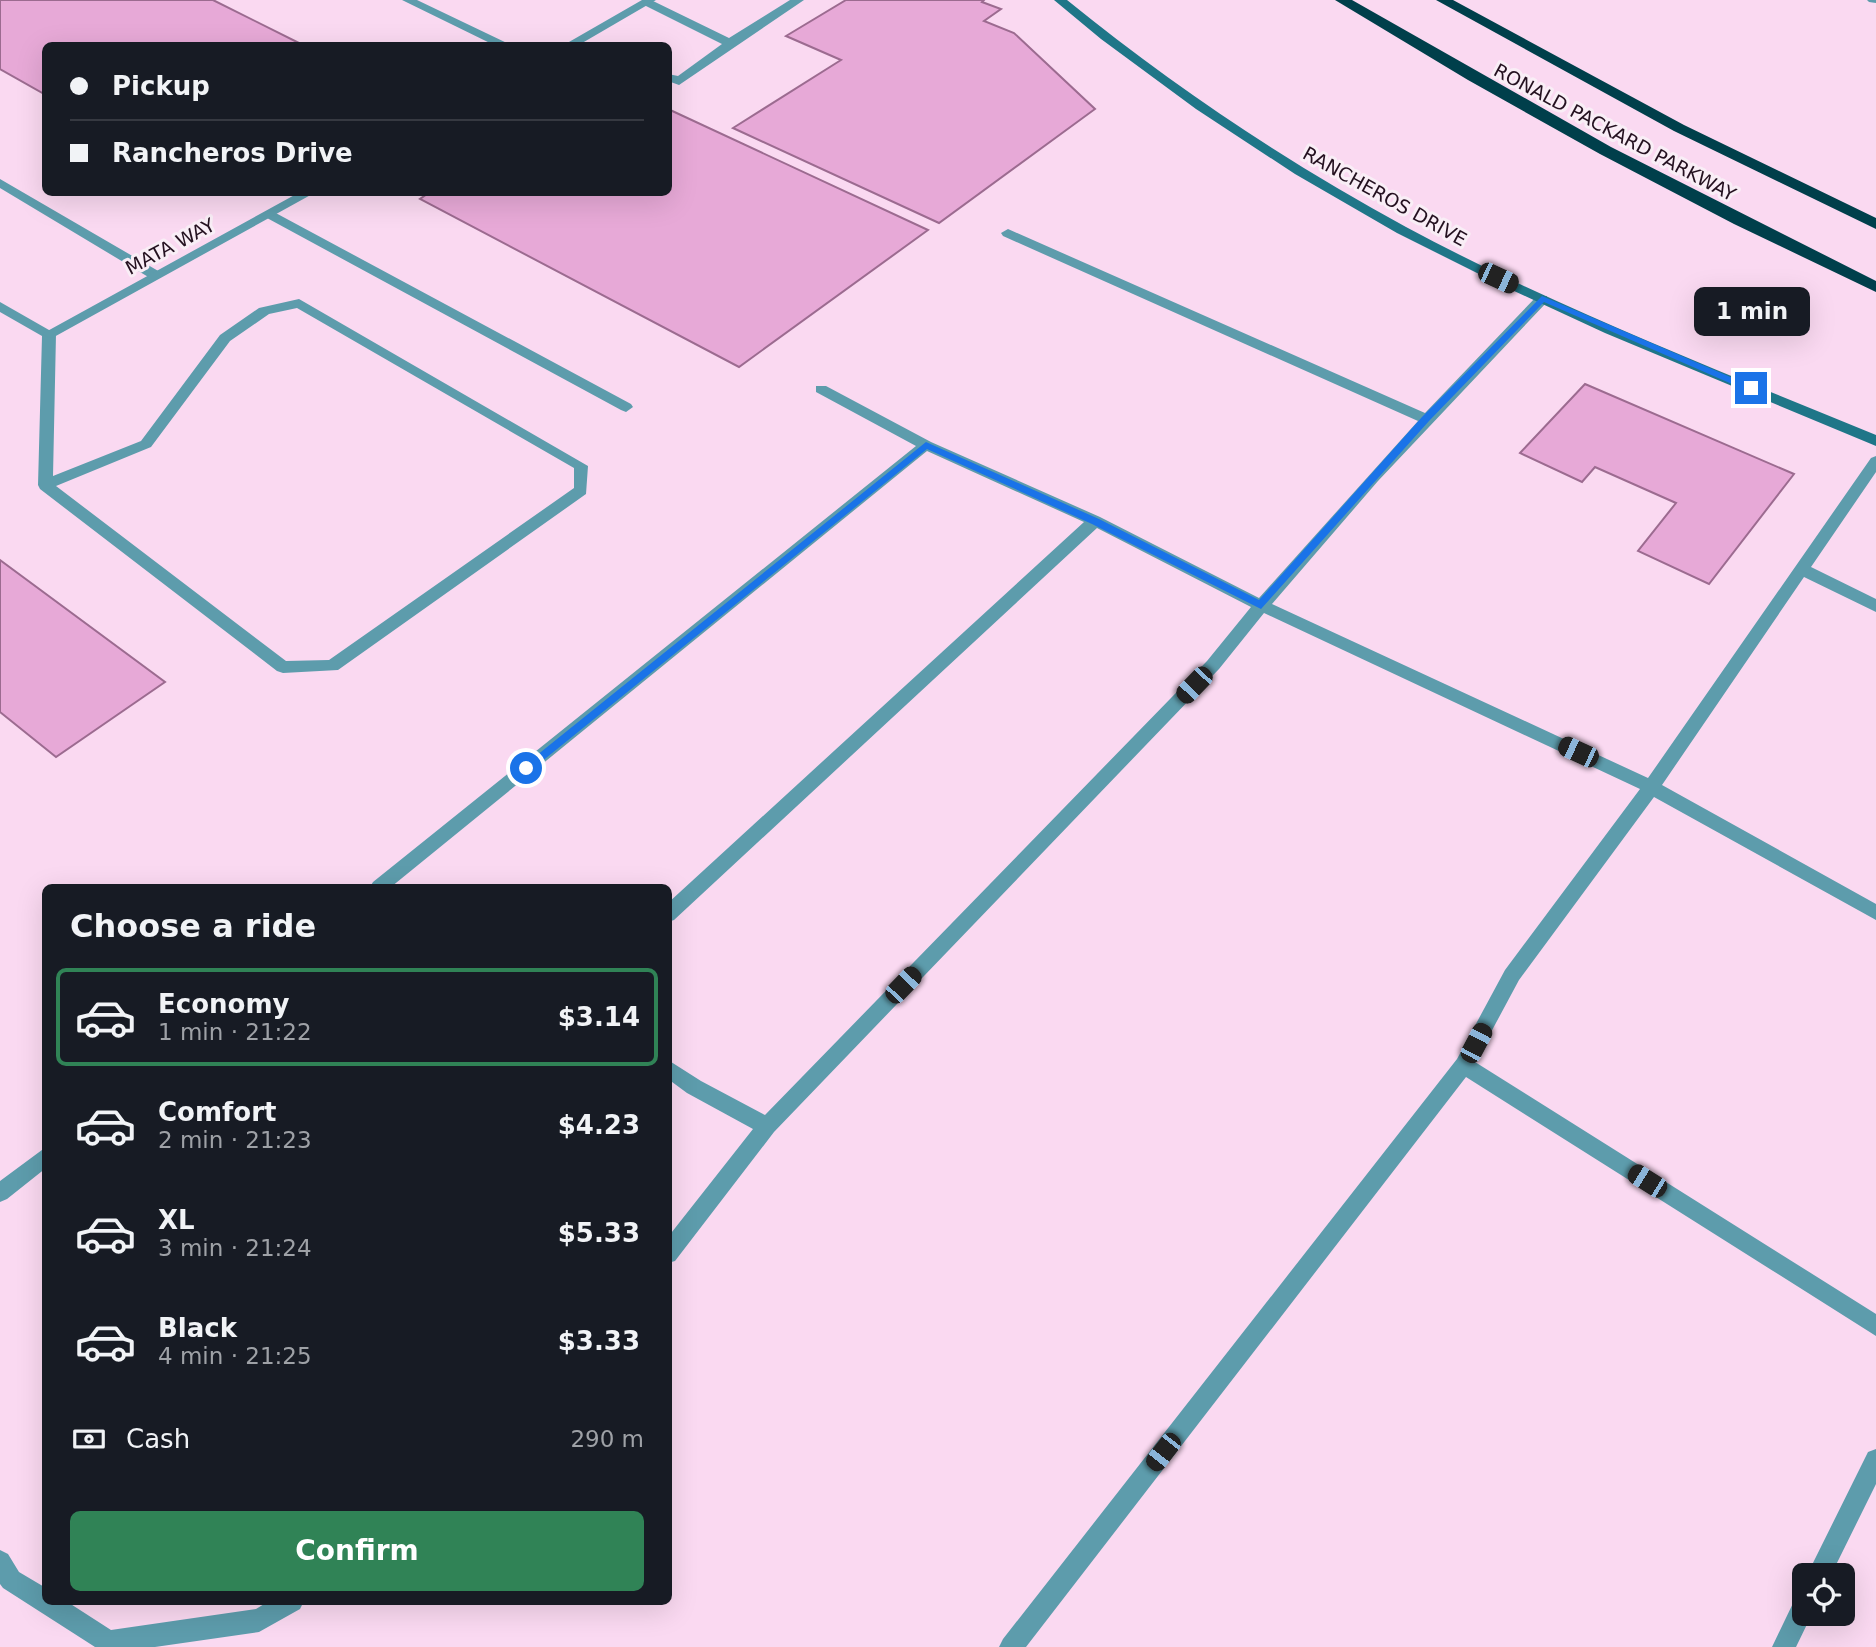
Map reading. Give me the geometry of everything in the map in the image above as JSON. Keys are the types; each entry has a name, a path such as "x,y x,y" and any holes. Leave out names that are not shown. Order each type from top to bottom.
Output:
{"highway":[{"name":"RONALD PACKARD PARKWAY","path":"1342,0 1446,63 1614,156 1876,287"},
{"name":"RONALD PACKARD PARKWAY","path":"1443,0 1679,128 1876,224"}],"main road":[{"name":"RANCHEROS DRIVE","path":"1060,0 1097,32 1255,146 1453,257 1542,299 1876,441"}],"street":[{"path":"408,0 498,42"},
{"path":"672,78 679,81 730,43 798,0"},
{"path":"579,42 648,1 730,43"},
{"path":"0,183 155,275"},
{"name":"MATA WAY","path":"49,334 303,196"},
{"path":"272,215 626,407"},
{"path":"1008,233 1426,419"},
{"path":"672,1249 767,1126 1213,665 1261,605 1426,419 1542,299"},
{"path":"299,303 581,466 581,489 332,666 283,667 45,485 146,444 225,338 264,311 299,303"},
{"path":"0,306 49,334 45,485"},
{"path":"821,389 926,445 1095,521 1261,605 1651,786 1876,913"},
{"path":"383,884 926,445"},
{"path":"1011,1647 1464,1065 1512,975 1651,786 1876,461"},
{"path":"672,911 1095,521"},
{"path":"1800,568 1876,606"},
{"path":"1464,1065 1876,1326"},
{"path":"672,1071 694,1087 767,1126"},
{"path":"0,1193 42,1159"},
{"path":"1825,1563 1876,1460"},
{"path":"0,1562 11,1580 42,1600"},
{"path":"51,1605 109,1642 259,1620 285,1605"},
{"path":"1784,1647 1794,1626"}],"building":[{"path":"0,0 213,0 297,42 42,42 42,93 0,69"},
{"path":"846,0 984,0 982,2 1001,9 984,21 1014,33 1095,109 939,223 733,128 841,60 786,36"},
{"path":"672,111 928,230 739,367 420,199 424,196 672,196"},
{"path":"1585,384 1794,474 1709,584 1638,551 1676,503 1595,467 1582,482 1520,453"},
{"path":"0,560 165,682 56,757 0,712"}],"route":[{"path":"526,768 926,445 1095,521 1261,605 1426,419 1542,299 1751,388"}]}
